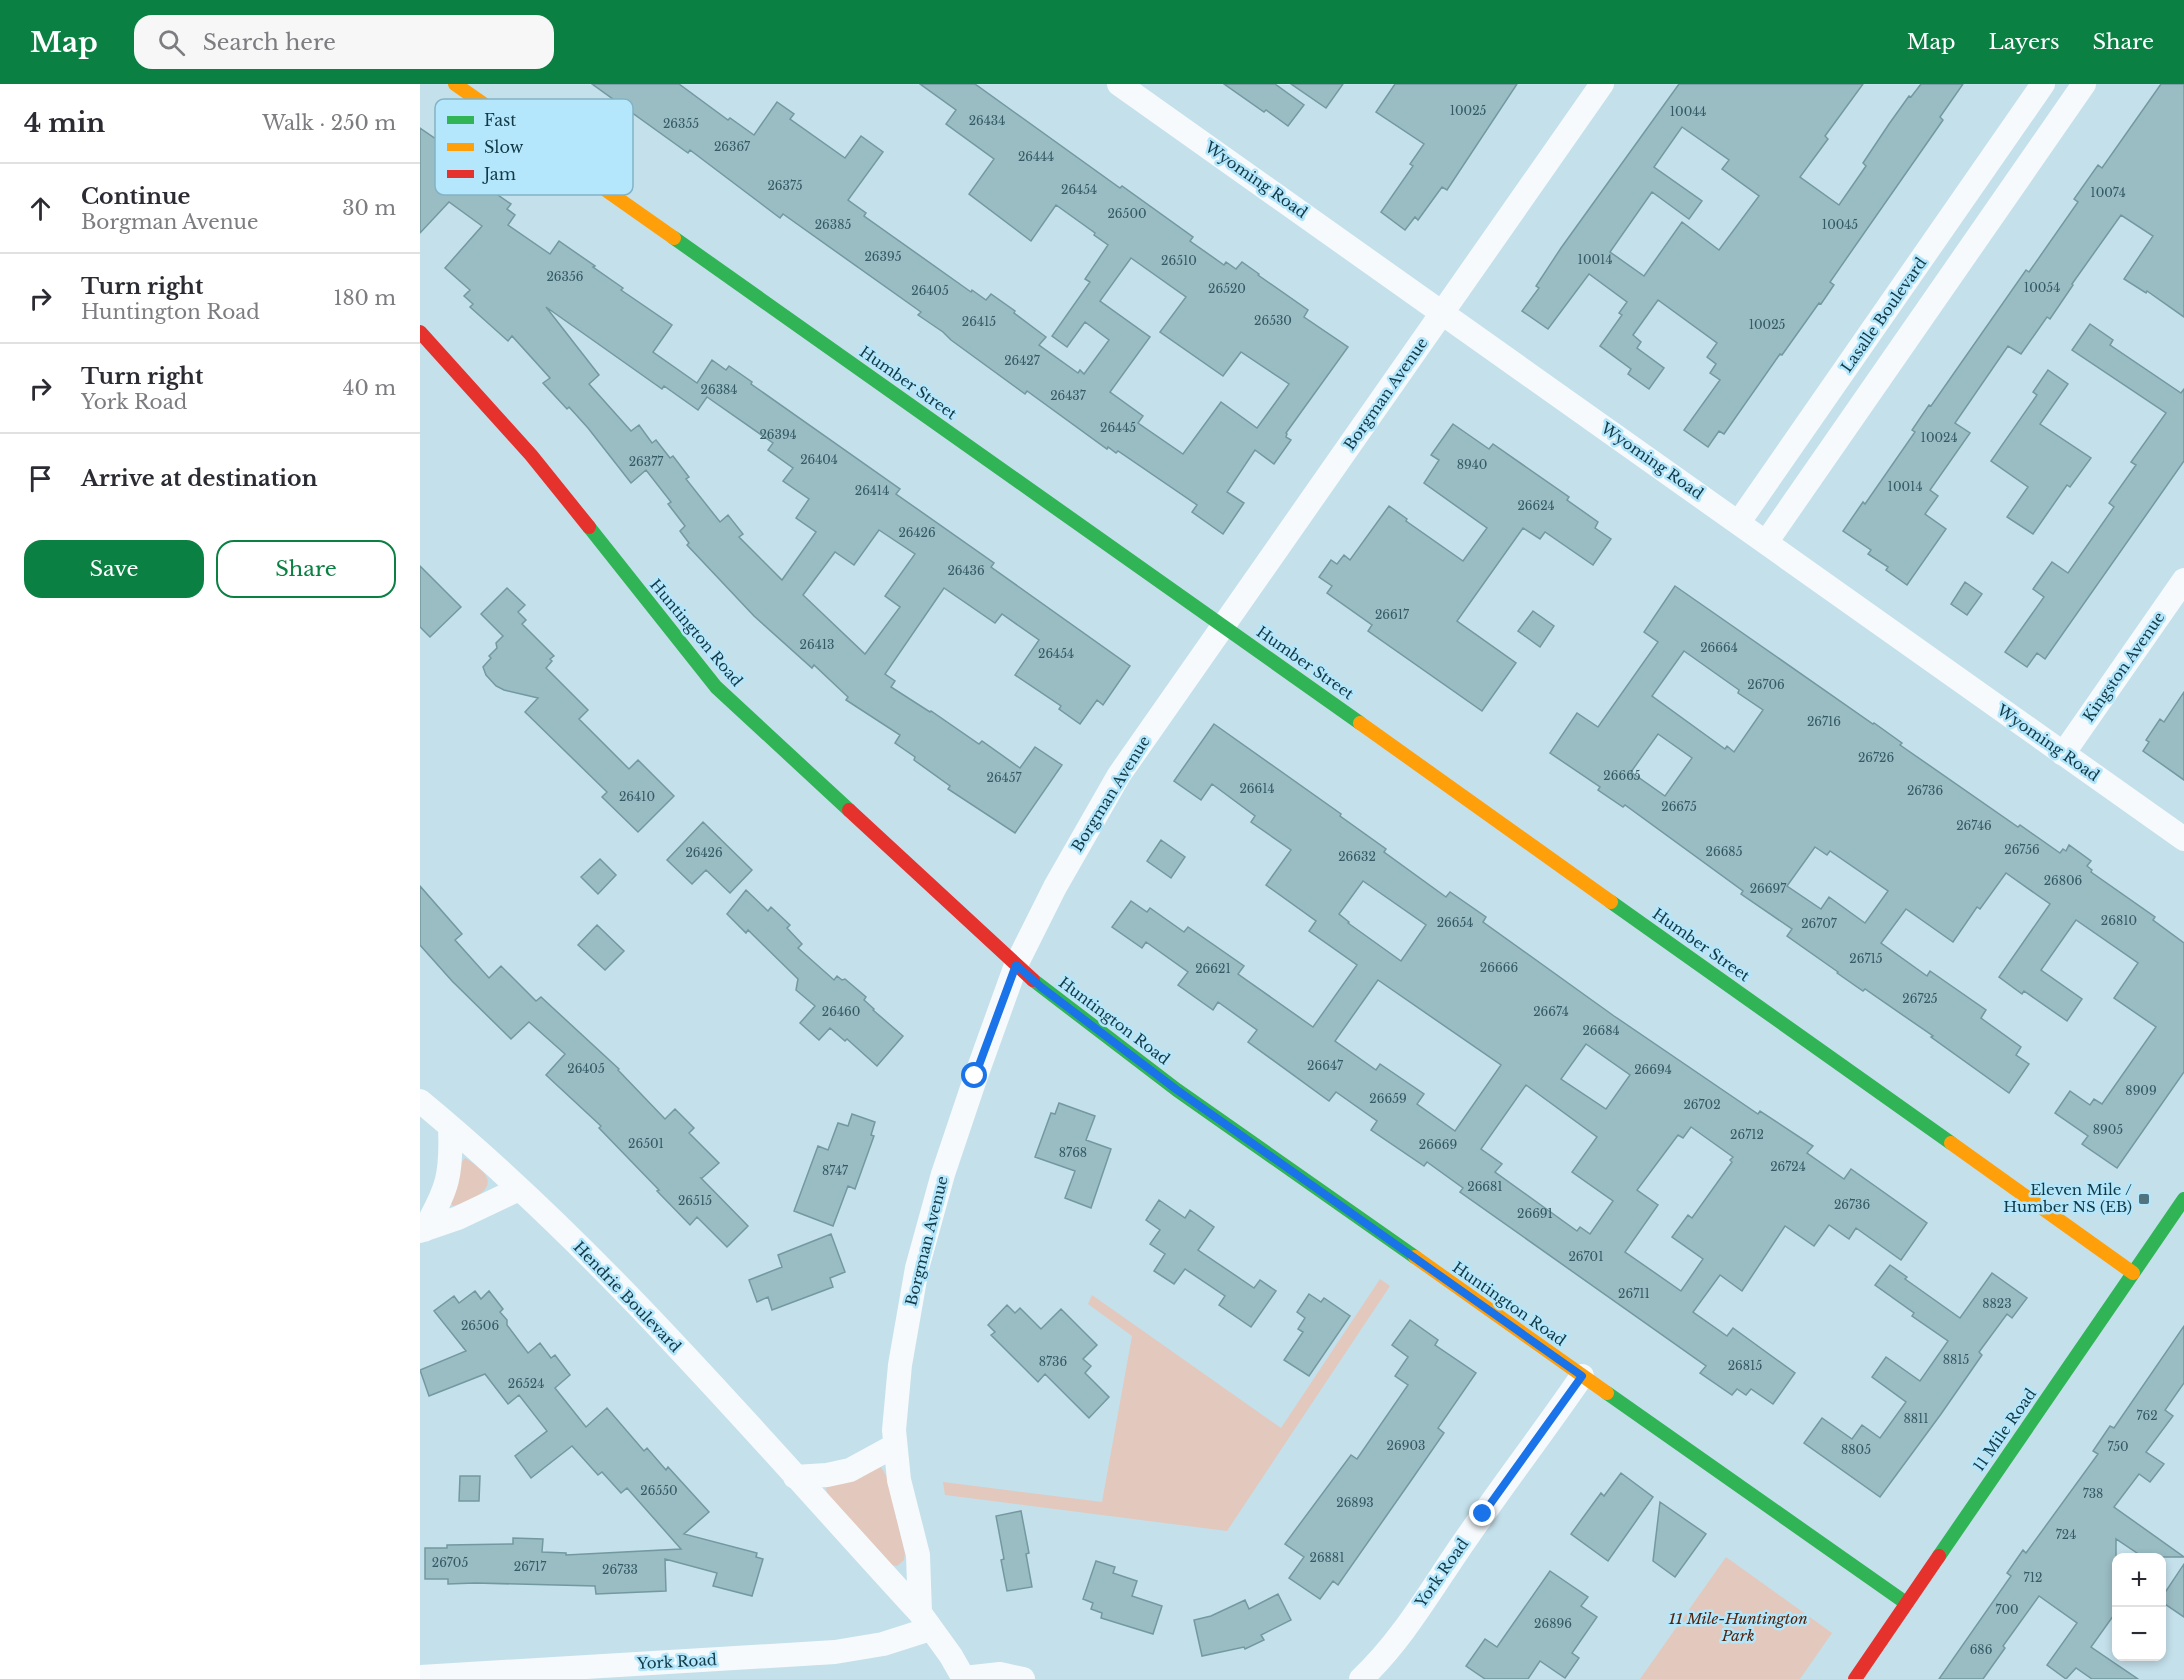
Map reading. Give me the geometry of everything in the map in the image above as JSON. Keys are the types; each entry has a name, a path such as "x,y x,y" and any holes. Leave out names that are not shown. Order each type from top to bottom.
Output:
{"street":[{"name":"Humber Street","path":"455,84 476,99"},
{"name":"Wyoming Road","path":"1119,84 1148,92 1443,312 2184,839"},
{"name":"Borgman Avenue","path":"925,1621 918,1555 899,1480 894,1446 900,1365 918,1268 943,1174 975,1076 1016,965 1055,887 1119,776 1602,84"},
{"name":"Lasalle Boulevard","path":"1739,522 2043,84"},
{"path":"1767,541 2084,84"},
{"path":"2028,106 2055,125"},
{"name":"Humber Street","path":"612,195 2133,1273"},
{"name":"Huntington Road","path":"420,332 531,455 716,687 1041,987 1177,1090 1906,1603"},
{"name":"Kingston Avenue","path":"2063,754 2184,580"},
{"name":"Hendrie Boulevard","path":"420,1101 519,1189 607,1275 925,1621 951,1656 964,1679"},
{"path":"422,1231 441,1201 447,1185 451,1161 450,1127"},
{"path":"422,1231 458,1218 519,1189"},
{"name":"11 Mile Road","path":"1855,1679 2184,1199"},
{"name":"York Road","path":"1361,1679 1397,1639 1582,1376"},
{"path":"795,1477 827,1475 850,1470 894,1446"},
{"name":"York Road","path":"420,1677 835,1652 883,1644 925,1621"},
{"path":"964,1679 1000,1674 1023,1679"}],"green space":[{"path":"465,1158 481,1170 488,1183 481,1193 453,1206 450,1202 461,1163"},
{"path":"1380,1279 1390,1286 1227,1531 945,1495 943,1482 1102,1502 1132,1336 1088,1304 1092,1295 1281,1428"},
{"path":"881,1467 887,1477 905,1553 904,1560 897,1566 892,1565 828,1495 826,1489 830,1483"},
{"name":"11 Mile-Huntington Park","path":"1726,1557 1832,1633 1800,1679 1640,1679"}],"building":[{"path":"592,84 679,84 728,120 730,118 754,135 777,102 794,114 790,119 845,158 861,136 883,152 848,200 866,213 864,216 971,292 972,290 986,300 991,294 1015,311 1014,313 1046,337 1039,345 1078,373 1080,370 1084,374 1109,340 1085,322 1067,347 1052,336 1090,282 1085,279 1108,245 1056,205 1031,241 969,194 994,159 946,124 956,110 920,84 975,84 1120,188 1122,186 1193,237 1190,241 1224,265 1226,262 1236,269 1242,262 1308,310 1304,317 1348,347 1286,433 1286,437 1291,440 1274,464 1255,450 1227,492 1244,503 1223,534 1192,512 1197,505 1118,451 1116,453 1108,447 1107,449 1027,391 1025,394 918,315 921,312 783,214 780,218 690,150 688,153 633,113 633,99 613,99","holes":["1131,258 1186,297 1160,332 1223,376 1241,352 1289,384 1257,428 1221,402 1183,454 1138,423 1143,416 1110,392 1150,337 1100,301"]},
{"path":"1224,84 1275,84 1304,105 1288,126"},
{"path":"1291,84 1343,84 1326,108"},
{"path":"1395,84 1517,84 1447,190 1442,187 1418,220 1415,217 1405,230 1381,212 1413,166 1410,164 1424,144 1376,112"},
{"path":"1679,84 1863,84 1825,136 1828,139 1800,177 1839,205 1866,166 1863,163 1889,124 1909,96 1911,97 1921,84 1963,84 1940,117 1943,120 1830,282 1834,285 1821,304 1819,303 1782,355 1780,354 1724,434 1719,431 1708,447 1684,430 1720,380 1710,373 1716,364 1707,357 1717,343 1658,300 1633,335 1641,342 1637,348 1664,368 1649,389 1628,374 1631,369 1600,346 1622,315 1619,313 1627,302 1589,274 1548,329 1522,311 1539,288 1536,286","holes":["1682,127 1729,160 1722,169 1759,196 1719,250 1682,222 1644,276 1610,252 1652,192 1689,219 1702,201 1654,167"]},
{"path":"2161,84 2184,84 2184,317 2147,291 2146,293 2124,279 2153,236 2121,215 2050,319 2047,317 2021,354 2008,346 1955,423 1970,433 1930,490 1938,496 1925,514 1946,529 1907,585 1886,570 1888,567 1868,554 1871,550 1843,531 1863,502 1865,504 1915,432 1912,430 1929,405 1931,406 2026,270 2029,272 2078,202 2074,199 2098,165 2102,168"},
{"path":"420,128 435,138 435,195 498,195 511,204 507,209 515,215 508,225 550,254 559,241 623,288 621,290 672,325 653,352 697,383 712,360 726,370 729,366 900,489 896,494 994,563 991,567 1130,666 1103,705 1097,700 1080,724 1059,709 1061,706 1015,675 1039,640 1002,614 995,623 944,588 885,674 895,681 891,687 979,744 982,741 1020,768 1035,747 1062,765 1015,833 948,789 950,786 895,743 900,735 846,700 848,697 814,665 812,668 754,616 687,545 689,543 680,531 685,526 668,504 671,502 646,470 631,483 588,428 543,383 550,378 512,336 508,341 470,307 473,304 464,296 470,290 445,268 482,226 449,202 420,233","holes":["546,307 662,389 664,386 698,410 707,397 773,443 768,450 793,468 783,481 809,499 796,518 816,532 782,580 739,537 743,534 728,515 720,522 686,479 689,477 673,456 670,458 656,440 652,443 639,425 631,431 589,384 599,375","879,530 915,554 885,596 900,607 865,654 803,595 835,552 854,565"]},
{"path":"2090,324 2113,340 2110,345 2181,393 2184,389 2184,461 2045,659 2037,653 2027,667 2005,652 2044,597 2033,589 2052,562 2068,573 2114,507 2109,503 2136,465 2131,462 2166,413 2072,350"},
{"path":"2048,370 2068,384 2040,424 2091,458 2070,487 2067,485 2033,534 2007,517 2028,487 1991,461 2037,395 2033,392"},
{"path":"1453,424 1489,449 1493,444 1569,497 1567,500 1598,522 1595,528 1611,539 1593,565 1545,532 1540,539 1523,528 1457,621 1516,663 1482,711 1368,631 1372,625 1327,593 1332,586 1319,577 1331,560 1337,564 1344,555 1350,560 1389,506 1407,519 1406,521 1463,561 1487,528 1424,483 1439,460 1431,455"},
{"path":"420,566 461,607 430,637 420,627"},
{"path":"1965,582 1982,594 1967,615 1951,604"},
{"path":"1675,586 1874,723 1902,743 1900,745 2018,827 2020,825 2060,853 2063,849 2066,851 2069,845 2091,861 2087,866 2092,870 2091,872 2155,917 2153,920 2184,943 2184,1072 2117,1168 2082,1144 2088,1136 2055,1113 2070,1091 2090,1105 2094,1099 2102,1104 2156,1027 2114,998 2138,963 2076,920 2041,970 2082,999 2067,1021 2024,991 2022,994 1999,977 2050,904 2006,873 1980,909 1977,907 1953,942 1906,909 1881,943 1927,976 1930,971 1986,1010 1981,1018 2021,1047 2016,1055 2029,1064 2009,1093 1931,1037 1933,1036 1865,989 1863,991 1787,936 1792,929 1741,894 1743,891 1625,805 1623,807 1598,790 1600,787 1550,753 1577,713 1598,727 1658,642 1644,632","holes":["1684,651 1763,710 1734,752 1727,746 1725,749 1652,696","1658,734 1692,758 1665,796 1631,772","1815,847 1827,855 1830,851 1888,891 1865,923 1829,897 1821,909 1787,886"]},
{"path":"507,588 525,605 518,612 526,620 522,624 554,656 546,668 588,710 579,719 629,769 638,760 674,796 638,832 602,797 607,792 525,712 538,698 504,690 496,686 486,675 483,667 497,648 496,643 503,636 481,614"},
{"path":"1533,611 1554,626 1540,647 1518,631"},
{"path":"2184,692 2184,780 2143,751 2149,742 2146,740 2160,719 2164,722"},
{"path":"1214,724 1341,814 1340,816 1386,849 1384,852 1446,897 1450,892 1486,917 1483,922 1614,1016 1758,1114 1760,1111 1813,1146 1807,1153 1844,1179 1851,1169 1927,1223 1901,1260 1856,1228 1849,1239 1829,1225 1814,1246 1785,1226 1742,1291 1720,1275 1693,1312 1727,1336 1733,1328 1795,1373 1773,1404 1751,1389 1746,1395 1737,1389 1732,1395 1700,1373 1706,1366 1460,1192 1463,1188 1427,1162 1424,1166 1371,1130 1377,1121 1336,1092 1329,1101 1248,1042 1257,1030 1218,1002 1213,1010 1178,985 1188,972 1146,942 1142,948 1112,927 1131,901 1147,912 1150,908 1184,932 1188,927 1244,966 1238,974 1313,1027 1357,965 1309,931 1316,921 1266,885 1291,850 1251,822 1255,816 1212,784 1201,800 1174,781","holes":["1363,881 1426,925 1401,961 1339,914","1378,980 1501,1065 1455,1131 1417,1104 1424,1094 1380,1064 1376,1070 1335,1041","1586,1044 1630,1075 1606,1109 1561,1079","1526,1085 1597,1137 1572,1172 1613,1201 1590,1234 1580,1227 1577,1231 1495,1172 1502,1164 1481,1149","1691,1127 1733,1157 1730,1160 1732,1162 1692,1218 1688,1215 1672,1237 1703,1259 1681,1291 1625,1252 1658,1205 1637,1190 1678,1135 1683,1138"]},
{"path":"703,822 752,870 730,893 706,870 692,884 667,860"},
{"path":"1161,840 1185,857 1171,878 1147,861"},
{"path":"600,859 616,875 598,894 581,877"},
{"path":"420,886 462,934 455,940 489,978 501,966 536,1001 541,997 619,1069 665,1119 675,1109 694,1128 689,1133 719,1163 701,1178 748,1226 727,1247 697,1217 690,1225 599,1128 601,1126 546,1075 565,1054 529,1022 511,1039 452,981 420,945"},
{"path":"746,890 768,911 771,907 790,925 787,928 802,944 798,948 834,980 837,976 842,980 845,979 866,997 864,1000 873,1010 903,1036 877,1066 847,1039 845,1041 830,1028 819,1040 800,1023 815,1006 796,990 798,979 748,930 746,933 727,914"},
{"path":"597,925 624,951 605,970 578,945"},
{"path":"1059,1103 1095,1116 1086,1140 1111,1149 1091,1208 1065,1198 1075,1171 1035,1157 1051,1113 1055,1114"},
{"path":"852,1114 875,1122 871,1135 874,1136 855,1189 848,1186 833,1226 794,1211 818,1146 828,1150 838,1123 848,1126"},
{"path":"1159,1200 1185,1218 1190,1210 1214,1227 1198,1250 1254,1288 1260,1280 1276,1291 1251,1327 1219,1305 1225,1296 1185,1269 1174,1284 1154,1271 1165,1254 1150,1244 1160,1230 1146,1220"},
{"path":"831,1234 845,1272 830,1278 833,1287 772,1310 768,1297 757,1302 749,1280 782,1267 778,1255"},
{"path":"1890,1265 1907,1277 1905,1279 1960,1318 1992,1273 2027,1298 2012,1318 2007,1314 1979,1352 1982,1355 1880,1497 1804,1443 1822,1418 1852,1439 1862,1425 1880,1438 1906,1402 1872,1377 1886,1357 1920,1381 1948,1341 1912,1316 1914,1313 1875,1285"},
{"path":"475,1291 481,1299 489,1291 503,1309 500,1312 507,1320 507,1325 528,1353 540,1343 551,1358 555,1355 570,1375 555,1388 586,1427 607,1408 644,1451 647,1448 666,1470 668,1467 709,1512 684,1534 757,1553 756,1557 763,1559 752,1596 713,1586 717,1573 665,1559 666,1591 596,1594 595,1586 448,1584 448,1579 425,1579 425,1548 447,1548 447,1545 513,1544 513,1538 543,1539 542,1552 566,1553 566,1555 681,1549 627,1488 621,1493 602,1472 598,1475 572,1446 531,1478 515,1456 547,1431 519,1395 508,1404 485,1374 429,1396 420,1370 466,1351 434,1311 454,1296 459,1303"},
{"path":"1309,1294 1321,1302 1324,1298 1350,1316 1309,1376 1284,1360 1303,1332 1298,1329 1305,1318 1297,1312"},
{"path":"1007,1305 1015,1313 1020,1308 1041,1329 1061,1309 1097,1345 1083,1359 1091,1366 1085,1373 1109,1397 1089,1418 1045,1374 1038,1382 991,1335 995,1332 988,1325"},
{"path":"1410,1320 1438,1340 1435,1345 1476,1373 1438,1428 1444,1433 1338,1585 1333,1581 1320,1599 1289,1578 1304,1557 1285,1544 1351,1455 1357,1459 1408,1385 1395,1376 1408,1357 1392,1345"},
{"path":"2184,1326 2184,1383 2165,1410 2173,1416 2146,1452 2164,1464 2150,1482 2139,1474 2114,1507 2184,1557 2166,1557 2166,1553 2137,1553 2116,1539 2116,1553 2112,1553 2112,1618 2091,1647 2138,1679 2092,1679 2076,1668 2066,1679 2047,1665 2077,1623 2039,1596 2003,1646 2005,1648 1983,1679 1939,1679 2011,1576 2007,1573 2023,1550 2026,1553 2098,1454 2093,1451 2110,1426 2114,1428"},
{"path":"1621,1473 1653,1497 1608,1561 1571,1534 1601,1493 1604,1496"},
{"path":"460,1476 480,1476 479,1501 459,1501"},
{"path":"1660,1502 1706,1534 1675,1577 1653,1561"},
{"path":"1021,1511 1029,1553 1026,1554 1032,1587 1007,1591 996,1516"},
{"path":"1096,1561 1115,1567 1113,1573 1137,1581 1132,1596 1162,1606 1153,1634 1101,1618 1102,1613 1091,1609 1093,1603 1083,1599"},
{"path":"2184,1564 2184,1617 2166,1605 2166,1591"},
{"path":"1550,1571 1588,1597 1581,1606 1597,1617 1572,1653 1579,1658 1565,1678 1540,1661 1528,1679 1485,1679 1466,1666 1485,1639 1497,1647"},
{"path":"1278,1594 1291,1620 1261,1635 1264,1640 1245,1649 1244,1647 1202,1656 1194,1620 1211,1616 1245,1600 1249,1609"}],"traffic: fast":[{"path":"674,238 1360,723"},
{"path":"589,527 716,687 849,810"},
{"path":"1611,902 1951,1143"},
{"path":"1033,980 1177,1090 1415,1257"},
{"path":"1939,1556 2184,1199"},
{"path":"1607,1393 1906,1603"}],"traffic: slow":[{"path":"455,84 476,99"},
{"path":"613,195 674,238"},
{"path":"1360,723 1611,902"},
{"path":"1951,1143 2133,1273"},
{"path":"1415,1257 1607,1393"}],"traffic: jam":[{"path":"420,332 531,455 589,527"},
{"path":"849,810 1033,980"},
{"path":"1855,1679 1939,1556"}],"place":[{"name":"Eleven Mile / Humber NS (EB)","path":"2144,1199"}],"route":[{"path":"975,1076 1016,965 1041,987 1177,1090 1582,1376 1483,1514"}]}
